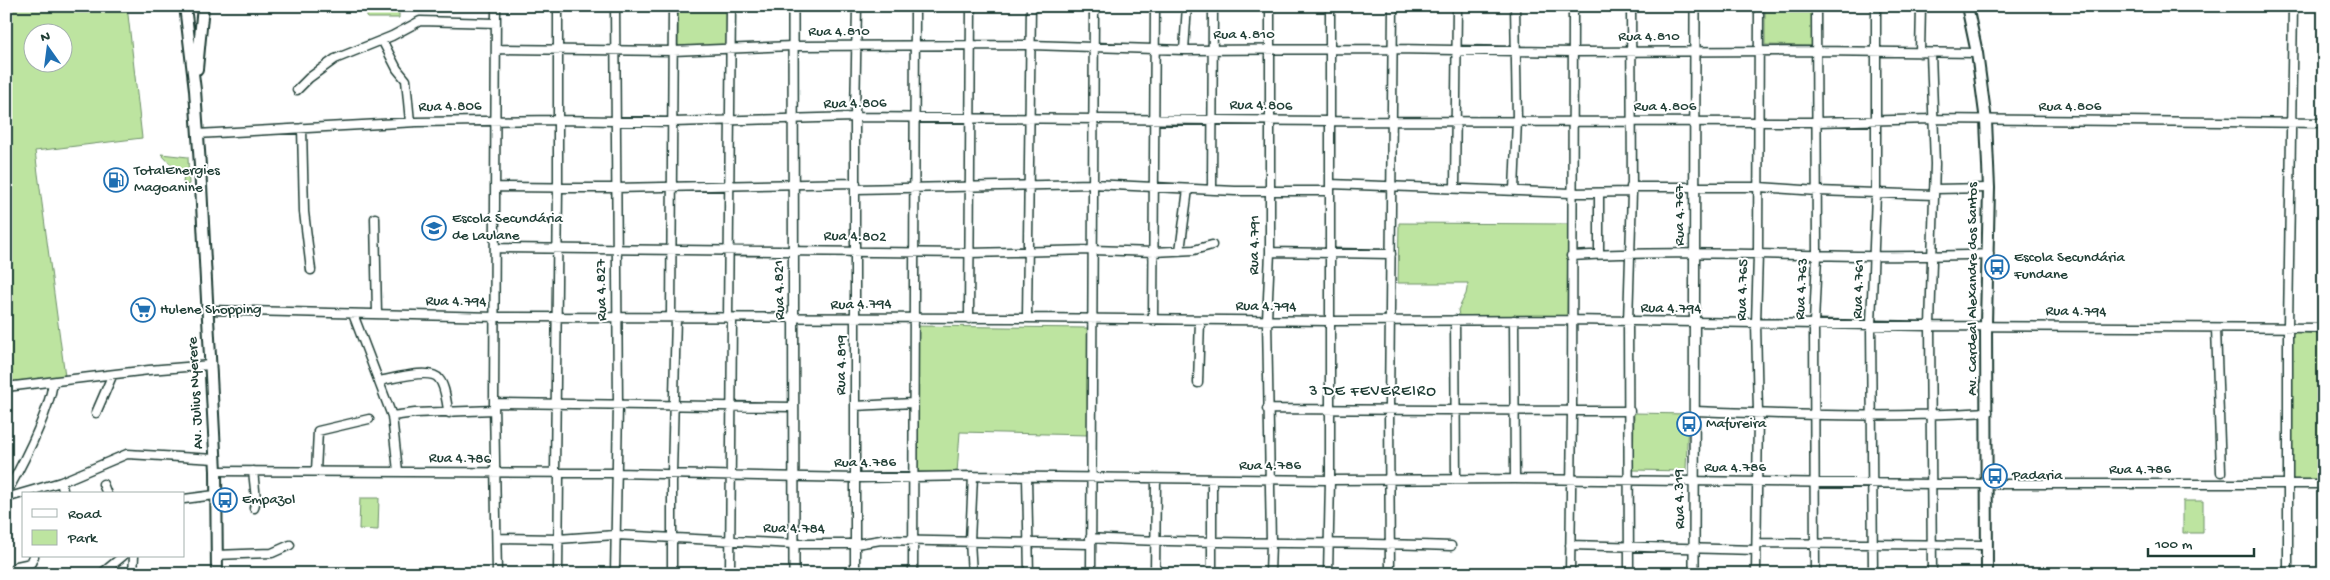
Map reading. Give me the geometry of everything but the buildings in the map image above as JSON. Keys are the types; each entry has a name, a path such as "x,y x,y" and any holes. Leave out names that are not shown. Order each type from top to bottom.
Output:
{"main road":[{"name":"Av. Julius Nyerere","path":"185,6 195,90 208,310 216,471 217,574"},
{"name":"Av. Julius Nyerere","path":"195,90 203,6"},
{"name":"Av. Cardeal Alexandre dos Santos","path":"1967,6 1977,53 1986,121 1989,188 1986,324 1988,412 1987,574"}],"street":[{"path":"496,6 497,120 494,407 497,574"},
{"path":"558,6 558,188 554,404 558,574"},
{"name":"Rua 4.827","path":"615,6 618,405 615,473 615,574"},
{"path":"672,574 672,474 676,404 672,250 673,6"},
{"path":"730,574 729,120 732,48 731,6"},
{"name":"Rua 4.821","path":"792,6 794,574"},
{"name":"Rua 4.819","path":"856,574 855,117 858,46 857,6"},
{"path":"912,574 914,477 912,252 915,6"},
{"path":"968,319 971,6"},
{"path":"1028,318 1031,6"},
{"path":"1091,574 1094,6"},
{"path":"1153,321 1156,6"},
{"path":"1184,50 1187,6"},
{"path":"1212,190 1213,6"},
{"name":"Rua 4.791","path":"1270,6 1270,252 1267,320 1270,574"},
{"path":"1328,574 1330,480 1330,6"},
{"path":"1390,574 1389,409 1393,6"},
{"path":"1455,188 1457,6"},
{"path":"1514,190 1517,120 1516,6"},
{"path":"1570,574 1573,6"},
{"path":"1629,574 1630,411 1628,322 1632,189 1631,6"},
{"name":"Rua 4.767","path":"1695,6 1695,424"},
{"name":"Rua 4.765","path":"1756,574 1758,413 1756,323 1760,120 1759,6"},
{"name":"Rua 4.763","path":"1815,574 1814,323 1818,256 1816,6"},
{"name":"Rua 4.761","path":"1873,574 1871,324 1876,194 1876,6"},
{"path":"1920,53 1921,6"},
{"path":"2288,574 2288,326 2293,6"},
{"path":"297,90 309,78 335,59 382,40 420,21 496,24"},
{"path":"382,40 397,69 406,80 410,122"},
{"name":"Rua 4.810","path":"497,49 673,51 792,46 1031,45 1184,50 1270,48 1572,52 1632,50 1977,53"},
{"path":"1931,54 1934,192 1934,257 1930,326 1932,574"},
{"name":"Rua 4.806","path":"197,134 410,122 616,120 673,122 855,117 1155,118 1330,121 1392,119 1760,120 1817,122 1932,119 2324,123"},
{"path":"302,128 304,212 311,270"},
{"path":"496,187 615,188 793,185 913,189 1029,184 1093,184 1212,190 1269,190 1391,185 1572,193 1694,187 1759,187 1876,194 1989,188"},
{"path":"1180,251 1188,189"},
{"path":"1599,193 1599,254"},
{"path":"375,218 376,314"},
{"name":"Rua 4.802","path":"496,248 969,253 1093,250 1154,252 1194,250 1212,245"},
{"path":"1270,252 1391,254"},
{"path":"1571,256 1631,253 1934,257 1989,254"},
{"name":"Rua 4.794","path":"208,310 496,317 1028,318 1330,322 1390,320 1571,320 1930,326 1986,324 2216,328 2288,326 2324,328"},
{"path":"353,314 392,416 398,472"},
{"path":"1198,383 1200,320"},
{"path":"1455,320 1456,479"},
{"path":"1514,320 1515,479"},
{"path":"2216,328 2221,472"},
{"path":"6,388 210,366"},
{"path":"379,381 424,373 434,375 441,381 448,413"},
{"path":"96,413 112,376"},
{"path":"6,494 19,471 47,407 53,383"},
{"path":"855,406 913,403"},
{"path":"392,416 554,404 676,404 793,407"},
{"path":"1267,410 1455,409 1630,411"},
{"path":"1695,411 1931,416 1988,412"},
{"path":"316,471 318,431 369,419"},
{"name":"Rua 4.319","path":"1694,574 1693,481 1695,424"},
{"path":"27,492 61,482 126,454 215,459"},
{"name":"Rua 4.786","path":"216,471 615,473 857,478 973,476 1212,480 1515,479 1932,484 2324,484"},
{"path":"252,471 256,499 254,508"},
{"path":"972,574 970,541 973,476"},
{"path":"1027,477 1029,574"},
{"path":"1155,574 1156,479"},
{"path":"1212,480 1212,574"},
{"path":"61,482 64,492"},
{"path":"103,484 106,492"},
{"path":"6,498 22,493"},
{"path":"185,499 216,495"},
{"name":"Rua 4.784","path":"497,538 558,539 615,535 794,544 856,544 881,540 1090,541 1212,544 1329,543 1451,546"},
{"path":"1570,545 1695,550 1815,544 1986,546"},
{"path":"216,555 272,553 290,545"},
{"path":"14,574 13,570 17,566 31,563 33,558"},
{"path":"101,574 121,558"},
{"path":"133,574 134,558"}],"green space":[{"path":"6,6 127,6 142,138 35,151 65,376 6,383"},
{"path":"367,6 399,6 399,18 367,18"},
{"path":"678,6 727,6 728,46 678,46"},
{"path":"1765,6 1814,6 1813,46 1765,45"},
{"path":"161,154 188,157 189,184 183,183 184,174 179,173"},
{"path":"1399,223 1568,224 1567,316 1459,316 1458,310 1466,294 1468,283 1398,283"},
{"path":"915,326 1088,328 1088,435 960,432 957,473 917,472"},
{"path":"2291,332 2324,334 2324,483 2288,484"},
{"path":"1634,413 1688,414 1686,471 1633,470"},
{"path":"360,498 379,498 378,530 359,529"},
{"path":"2183,501 2203,501 2203,533 2183,533"}],"place":[{"name":"TotalEnergies Magoanine","path":"116,180"},
{"name":"Escola Secundária de Laulane","path":"434,228"},
{"name":"Escola Secundária Fundane","path":"1997,267"},
{"name":"Hulene Shopping","path":"143,310"},
{"name":"Mafureira","path":"1689,424"},
{"name":"Padaria","path":"1995,476"},
{"name":"Empazol","path":"225,500"}],"district":[{"name":"3 DE FEVEREIRO","path":"1373,392"}]}
